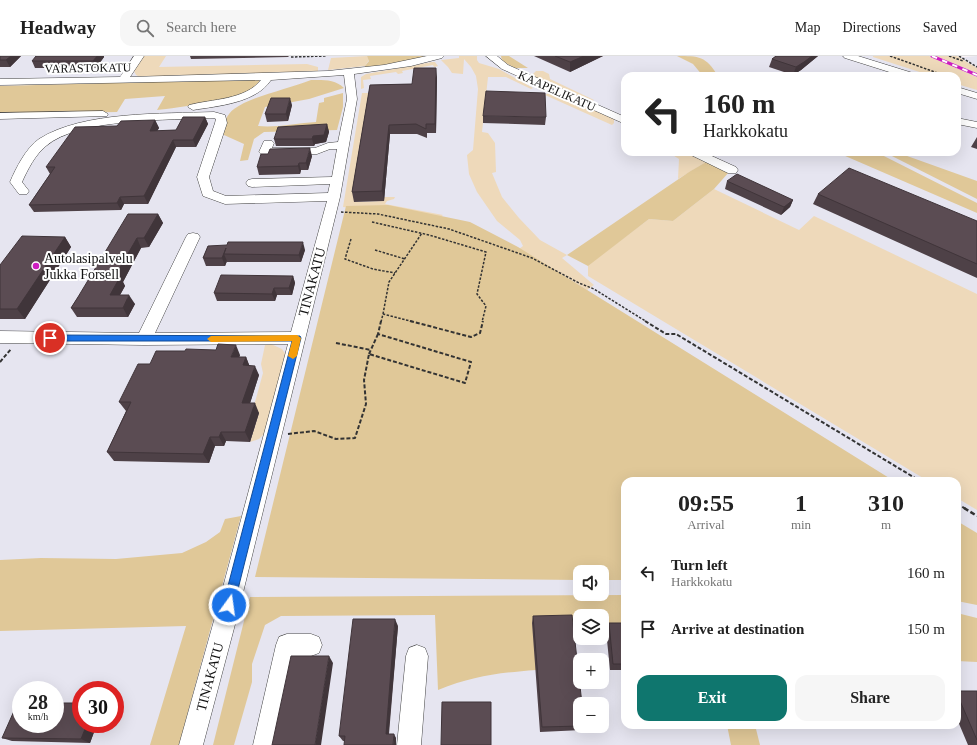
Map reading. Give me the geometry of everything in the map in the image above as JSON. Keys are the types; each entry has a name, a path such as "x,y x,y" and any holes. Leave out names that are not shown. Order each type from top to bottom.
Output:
{"street":[{"path":"123,80 138,56"},
{"name":"VARASTOKATU","path":"0,82 268,77 350,72 440,56"},
{"name":"KAAPELIKATU","path":"491,56 505,68 621,120"},
{"path":"848,56 898,72"},
{"path":"885,72 888,69"},
{"name":"TINAKATU","path":"192,745 334,197 352,98 350,72"},
{"path":"0,116 110,114 184,109 214,103 248,93 263,85 268,77"},
{"path":"961,91 977,96"},
{"path":"23,191 16,182 22,167 43,143 72,129 107,121 214,115 221,117 221,122 203,177 207,192 225,200 334,197"},
{"path":"961,122 977,125"},
{"path":"268,143 265,152 317,151 328,146 344,145"},
{"path":"702,156 732,170"},
{"path":"252,183 337,180"},
{"path":"144,339 193,237"},
{"path":"0,338 297,338"},
{"path":"265,745 287,645 311,644"},
{"path":"410,745 417,656"}],"path":[{"path":"316,61 317,56"},
{"path":"291,57 326,56"},
{"path":"890,56 935,72"},
{"path":"949,56 965,61"},
{"path":"958,56 977,67"},
{"path":"339,212 378,214 449,229 532,258 579,283 594,289 666,334 676,334 913,477"},
{"path":"372,222 422,233 486,252 477,294 486,306 480,333 470,337 383,314"},
{"path":"285,434 314,431 336,439 355,438 366,404 364,380 369,354 378,334 389,282 422,233"},
{"path":"351,239 345,259 373,269 395,273"},
{"path":"375,250 405,258"},
{"path":"369,354 465,383 471,362 378,334"},
{"path":"336,343 371,350"},
{"path":"961,506 977,516"}],"shaded area":[{"path":"0,56 942,56 947,58 977,56 977,745 0,745"},
{"path":"142,56 166,56 159,67 307,64 318,67 318,71 142,78 136,75 134,71"},
{"path":"367,56 369,60 365,66 328,70 331,58"},
{"path":"367,56 423,56 424,58 365,68 369,61"},
{"path":"459,56 477,56 479,63 499,69 533,88 531,89 506,77 488,77 482,132 488,133 495,143 496,172 492,173 502,197 519,218 540,240 567,255 562,258 594,285 587,290 565,276 515,252 523,246 520,240 497,221 477,192 469,174 467,155 473,150 478,89 476,76 464,59 463,74 452,73 441,60 459,58"},
{"path":"501,56 509,56 528,68 515,68 502,61"},
{"path":"677,56 701,58 710,64 716,72 700,72 693,64"},
{"path":"929,56 977,77 977,90 961,85 961,72 920,72 873,57"},
{"path":"935,56 957,56 977,68 977,73"},
{"path":"435,62 438,66 434,67 433,65 402,71 403,73 398,74 396,72 370,76 371,79 363,80 364,88 361,89 361,77 366,74"},
{"path":"536,71 543,71 549,74 550,79 594,100 592,101 593,104 531,76"},
{"path":"260,79 257,85 239,95 210,102 157,110 165,96 125,99 117,112 0,114 0,86"},
{"path":"311,80 333,82 344,88 309,99 265,107 258,126 280,126 316,122 319,103 324,102 324,98 343,93 343,107 337,130 264,132 254,139 248,160 240,161 244,144 224,135 221,130 229,113 242,104 260,96"},
{"path":"552,91 614,119 614,123 612,125 545,95"},
{"path":"362,93 369,93 354,202 383,201 384,197 395,197 394,199 387,201 385,204 443,215 438,219 399,212 343,207"},
{"path":"674,156 693,156 706,162 678,179 679,159"},
{"path":"845,156 884,156 977,203 977,213"},
{"path":"892,156 907,156 977,181 977,199"},
{"path":"706,162 729,172 714,189 673,221 649,219 588,266 567,255 689,172"},
{"path":"714,189 799,230 814,216 977,294 977,510 961,500 961,477 921,477 588,276 588,265 649,219 673,221"},
{"path":"388,205 470,222 518,247 888,477 621,477 621,580 609,580 609,565 573,565 573,580 255,577 346,206"},
{"path":"271,344 282,349 286,355 265,433 259,439 250,442 259,413 252,413 263,373 261,364 265,345"},
{"path":"241,516 179,745 150,745 186,626 0,631 0,560 41,558 116,559 182,553 206,542 220,532 225,519"},
{"path":"961,523 977,533 977,605 961,602"},
{"path":"573,595 573,601 609,601 609,595 621,595 621,630 609,629 609,609 573,609 573,623 570,622 536,670 486,676 463,681 438,690 435,615 281,616 265,625 252,664 252,682 234,745 213,745 250,597"},
{"path":"961,614 977,618 977,662 961,661"},
{"path":"728,729 756,729 760,745 731,745"}],"building":[{"path":"0,56 11,56 6,60 0,60"},
{"path":"36,56 97,56 93,61 32,61"},
{"path":"555,56 584,56 570,62"},
{"path":"776,56 812,56 796,67 772,59"},
{"path":"414,68 436,68 435,124 426,124 426,129 416,124 389,125 382,191 352,192 370,85 412,84"},
{"path":"486,91 545,93 546,117 483,116"},
{"path":"271,98 290,98 286,114 265,114"},
{"path":"183,117 205,117 193,140 173,140 144,196 120,197 117,203 29,205 55,167 46,167 75,127 117,126 121,121 155,120 150,131 176,130"},
{"path":"327,124 324,135 313,136 312,139 274,139 278,127"},
{"path":"310,148 306,163 299,163 298,166 257,167 261,154 268,154 270,149"},
{"path":"849,168 977,221 977,264 818,194"},
{"path":"737,174 793,200 784,207 727,181"},
{"path":"128,214 158,214 144,238 137,238 115,276 120,277 110,295 129,295 123,308 71,308 78,297"},
{"name":"Autolasipalvelu Jukka Forsell","path":"22,236 65,237 17,309 0,309 0,265"},
{"path":"228,242 303,242 299,255 224,254 226,248 222,258 203,258 208,246 227,245"},
{"path":"221,275 293,276 289,288 274,288 272,294 214,293"},
{"path":"218,344 236,345 231,357 246,357 243,365 255,366 242,403 255,403 245,432 221,432 219,437 210,437 203,454 107,452 131,402 119,402 138,364 150,364 156,351 185,351 186,349 216,350"},
{"path":"572,615 573,645 575,645 576,653 573,653 573,689 580,689 581,697 573,697 573,726 542,727 533,616"},
{"path":"353,619 395,619 386,734 394,734 393,745 344,745 345,736 339,736"},
{"path":"609,623 621,623 621,664 613,664"},
{"path":"291,656 329,656 315,745 272,745"},
{"path":"961,691 977,691 977,740 961,703"},
{"path":"442,702 491,702 491,745 441,745"},
{"path":"64,703 72,703 72,733 83,733 81,739 2,738 12,716 12,733 64,733"}],"railway":[{"path":"932,56 977,75"}],"slow traffic":[{"path":"211,339 297,338 293,356"}],"place":[{"name":"Autolasipalvelu Jukka Forsell","path":"36,266"}],"route":[{"path":"50,338 297,338 229,605"}]}
